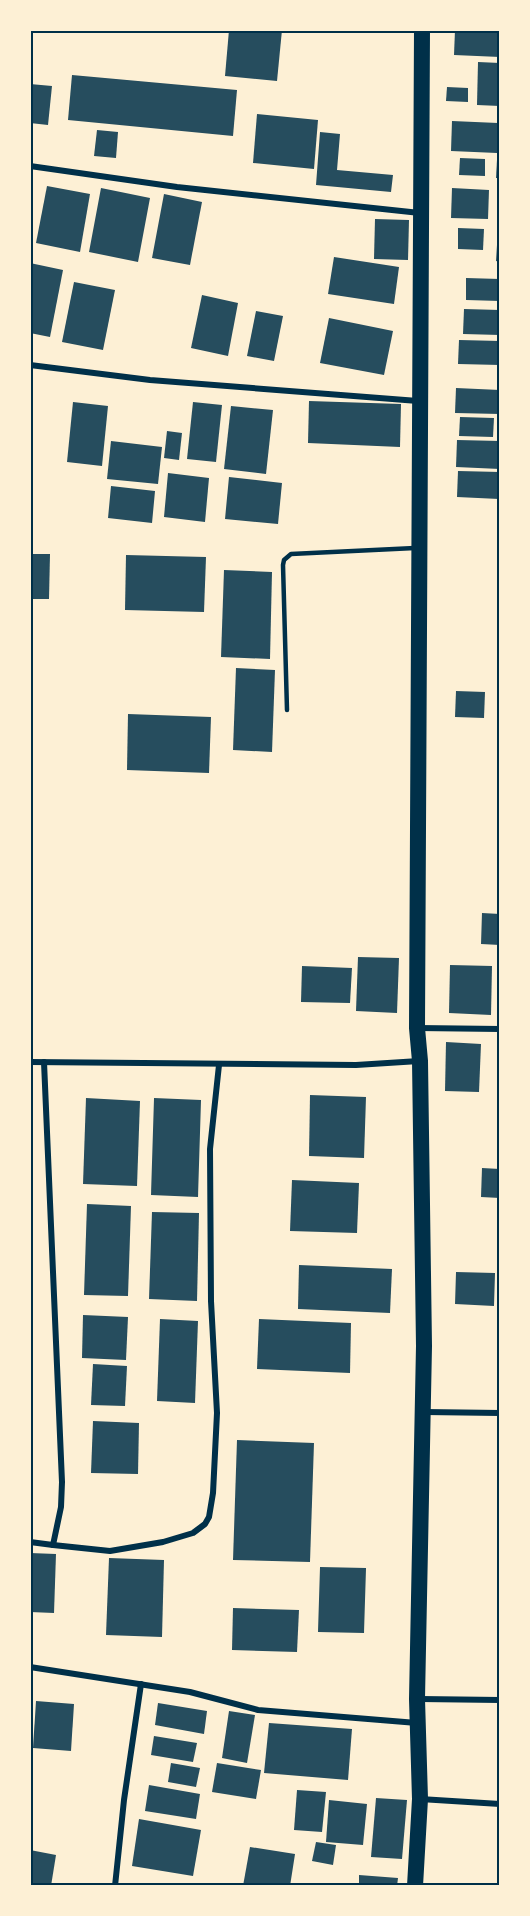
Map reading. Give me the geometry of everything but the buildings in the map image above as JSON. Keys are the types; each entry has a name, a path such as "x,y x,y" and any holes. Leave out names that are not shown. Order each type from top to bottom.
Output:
{"highway":[{"path":"415,1886 420,1799 417,1699 424,1346 420,1061 417,1028 422,30"}],"street":[{"path":"30,166 177,187 421,213"},
{"path":"30,365 150,380 421,401"},
{"path":"417,1028 500,1029"},
{"path":"30,1062 356,1065 420,1061"},
{"path":"44,1062 62,1465 61,1507 53,1545"},
{"path":"30,1542 110,1551 163,1542 193,1533 205,1524 209,1517 213,1493 217,1413 211,1301 210,1149 219,1065"},
{"path":"422,1412 500,1413"},
{"path":"30,1667 190,1692 258,1710 417,1723"},
{"path":"116,1886 124,1800 141,1684"},
{"path":"417,1699 500,1700"},
{"path":"420,1799 500,1804"}],"lane":[{"path":"287,710 282,565 284,560 291,554 421,548"}]}
